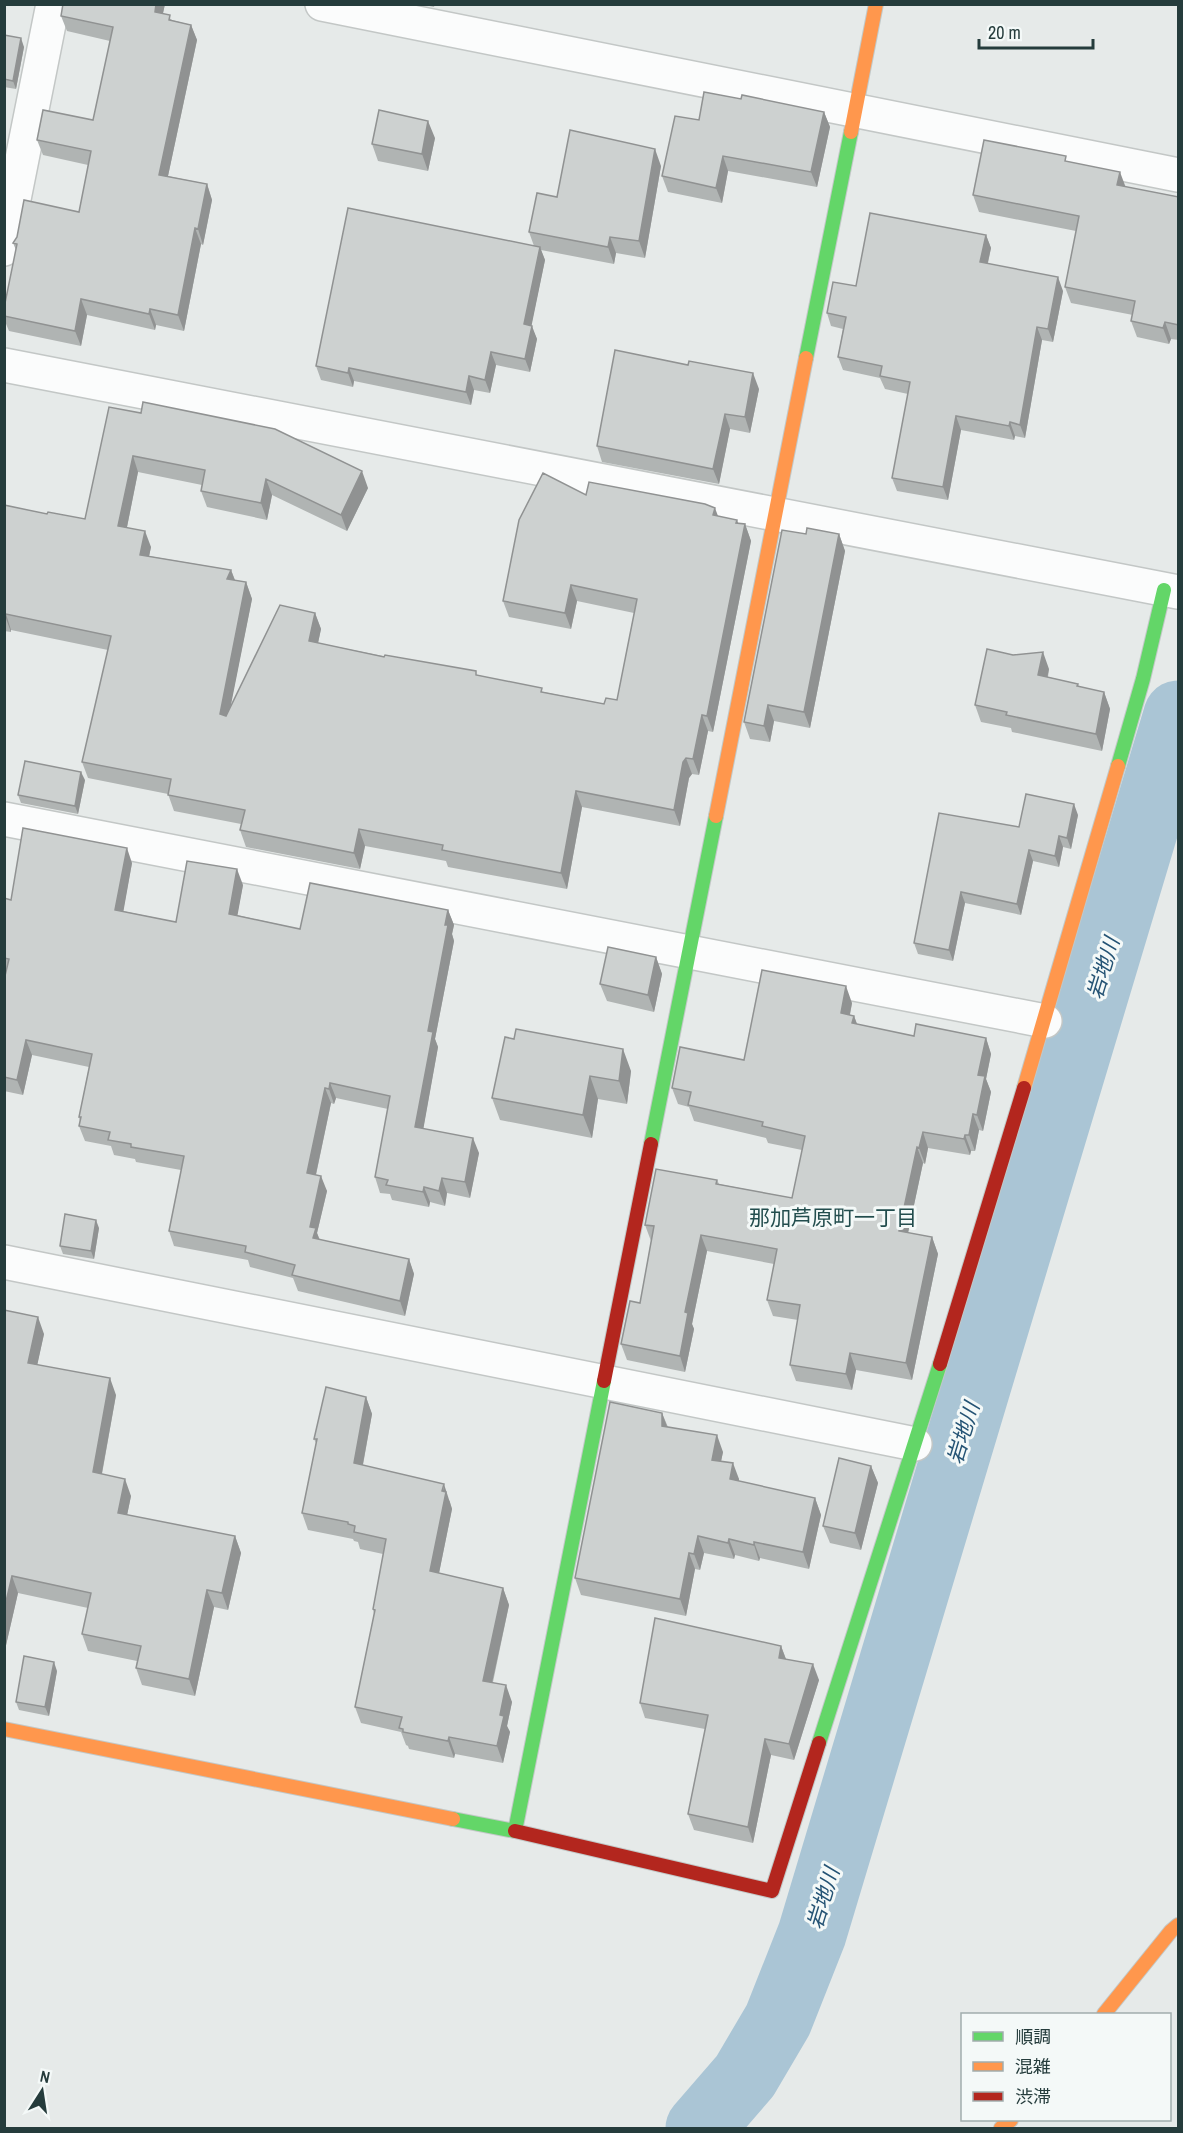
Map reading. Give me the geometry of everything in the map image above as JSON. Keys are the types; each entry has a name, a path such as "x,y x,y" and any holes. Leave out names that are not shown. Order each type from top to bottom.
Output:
{"street":[{"path":"4,249 53,4"},
{"path":"322,4 1179,175"},
{"path":"515,1831 876,4"},
{"path":"4,365 1171,591 1143,679 1045,1021 915,1444 772,1891 515,1831 4,1729"},
{"path":"4,819 1045,1021"},
{"path":"4,1262 915,1444"},
{"path":"1105,2013 1171,1931 1179,1925"}],"building":[{"path":"63,4 156,4 155,12 170,15 169,20 191,25 159,175 207,184 198,229 195,228 178,315 150,309 149,314 81,299 75,331 4,316 17,244 13,243 17,237 24,200 79,212 91,151 37,140 43,110 93,120 113,27 61,16"},
{"path":"4,35 21,38 13,81 4,79"},
{"path":"704,92 741,99 742,95 824,112 811,172 723,156 716,188 662,176 675,116 699,120"},
{"path":"379,110 428,121 422,154 372,144"},
{"path":"570,130 655,149 639,241 610,237 608,247 529,232 537,193 557,197"},
{"path":"984,140 1066,156 1065,161 1120,172 1117,185 1179,197 1179,325 1165,322 1163,328 1131,321 1135,301 1065,287 1079,216 973,195"},
{"path":"348,208 540,247 524,324 532,326 525,359 491,352 485,380 469,376 466,392 349,368 348,373 316,366"},
{"path":"870,213 986,235 980,262 1058,277 1048,329 1037,327 1020,425 1010,422 1009,426 956,416 943,487 892,478 910,382 880,376 882,366 838,357 846,317 827,313 833,282 856,286"},
{"path":"615,350 688,365 689,361 753,373 745,417 725,414 713,469 597,446"},
{"path":"143,402 275,429 362,471 341,515 266,479 261,503 201,491 205,470 133,456 118,526 145,531 140,555 231,570 227,579 246,582 220,714 226,716 280,605 315,613 309,641 384,657 385,655 476,671 476,675 542,688 541,692 604,704 606,698 617,700 637,599 571,585 565,613 503,601 519,520 543,473 586,495 589,482 705,504 715,508 713,515 745,524 707,716 702,715 693,759 686,758 683,762 674,810 576,791 561,873 442,850 443,845 359,829 354,853 240,830 245,810 168,795 171,779 82,762 111,636 6,614 4,616 4,505 85,519 109,407 141,413"},
{"path":"807,528 839,534 804,712 768,705 764,726 744,722 782,530 806,534"},
{"path":"987,649 1013,655 1043,652 1038,675 1104,692 1096,734 1006,715 1007,712 975,705"},
{"path":"25,761 81,772 75,806 18,795"},
{"path":"1026,794 1074,804 1067,838 1059,836 1055,856 1029,850 1017,904 961,892 949,950 914,943 939,813 1019,827"},
{"path":"23,828 127,848 115,910 176,922 187,861 237,869 229,914 300,929 310,883 448,910 445,925 448,925 428,1031 433,1032 415,1127 473,1138 465,1182 442,1178 439,1191 424,1187 423,1192 386,1185 388,1180 375,1177 390,1096 330,1083 329,1089 325,1088 307,1173 321,1176 310,1227 316,1228 313,1238 409,1259 400,1301 292,1275 295,1265 245,1252 246,1246 169,1231 184,1156 131,1147 131,1144 108,1140 110,1132 79,1126 92,1054 26,1040 17,1080 4,1077 4,980 9,959 4,958 4,898 11,900"},
{"path":"608,947 656,957 648,995 600,984"},
{"path":"762,970 846,986 841,1013 854,1016 852,1023 914,1036 916,1024 986,1038 978,1075 985,1076 977,1115 973,1114 969,1135 965,1135 964,1139 923,1132 919,1148 917,1147 899,1231 932,1237 906,1363 850,1353 846,1374 790,1365 800,1305 767,1300 777,1249 701,1235 685,1312 688,1313 680,1356 621,1344 630,1301 640,1303 654,1226 645,1225 656,1169 717,1180 716,1184 792,1198 805,1136 762,1126 763,1122 688,1105 691,1092 672,1088 680,1047 744,1060"},
{"path":"516,1029 623,1049 619,1081 590,1076 583,1115 492,1098 505,1037 514,1039"},
{"path":"65,1214 96,1220 91,1251 60,1246"},
{"path":"4,1310 38,1317 28,1363 110,1378 93,1472 125,1479 118,1513 235,1536 222,1593 207,1590 189,1679 136,1668 141,1646 82,1634 91,1593 12,1576 4,1610"},
{"path":"326,1387 366,1397 354,1463 444,1484 442,1491 446,1492 430,1571 503,1588 483,1681 506,1685 500,1715 504,1716 497,1746 449,1737 448,1741 403,1732 403,1729 399,1728 402,1717 355,1707 375,1610 373,1609 386,1539 354,1532 355,1526 348,1522 302,1513 317,1439 314,1439"},
{"path":"610,1402 662,1413 662,1426 717,1435 712,1460 733,1463 730,1479 815,1498 803,1552 754,1542 754,1545 729,1539 728,1543 698,1536 694,1554 689,1553 680,1599 575,1578"},
{"path":"839,1458 871,1466 855,1533 823,1526"},
{"path":"655,1618 781,1646 779,1658 813,1664 789,1744 765,1739 748,1827 688,1814 708,1715 640,1703"},
{"path":"24,1656 54,1662 45,1707 16,1702"}],"waterway":[{"name":"岩地川","path":"700,2128 745,2076 778,2020 812,1934 1178,715"}],"traffic: fast":[{"path":"806,358 851,132"},
{"path":"1118,766 1143,679 1164,590"},
{"path":"651,1144 716,816"},
{"path":"819,1743 940,1364"},
{"path":"453,1819 515,1831 604,1381"}],"traffic: slow":[{"path":"851,132 876,4"},
{"path":"716,816 806,358"},
{"path":"1024,1088 1118,766"},
{"path":"4,1729 453,1819"},
{"path":"1105,2013 1178,1925"},
{"path":"1001,2128 1010,2121"}],"traffic: jam":[{"path":"940,1364 1024,1088"},
{"path":"604,1381 651,1144"},
{"path":"515,1831 772,1891 819,1743"}],"district":[{"name":"那加芦原町一丁目","path":"833,1217"}]}
